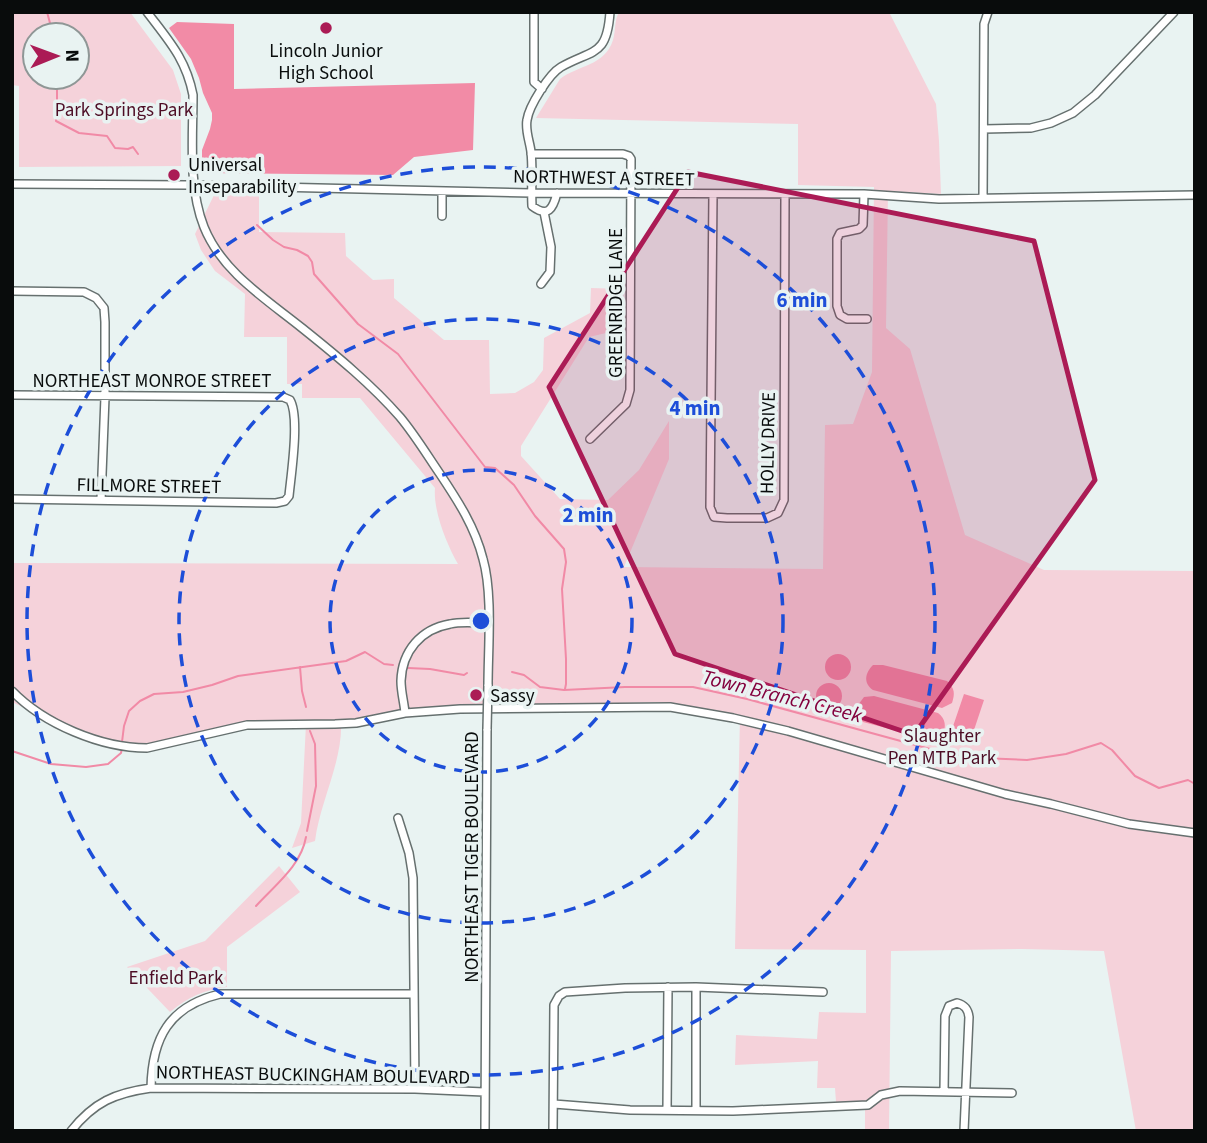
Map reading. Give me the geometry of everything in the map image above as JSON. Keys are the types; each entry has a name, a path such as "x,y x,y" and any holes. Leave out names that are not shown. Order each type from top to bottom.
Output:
{"street":[{"name":"NORTHEAST TIGER BOULEVARD","path":"147,12 180,56 190,79 193,95 194,186 204,227 220,257 260,295 370,385 402,419 465,512 476,534 484,560 488,623 485,1131"},
{"path":"534,12 534,82 542,89"},
{"path":"556,193 551,209 544,212 532,206 527,119 551,76 559,68 590,55 606,39 610,12"},
{"path":"983,198 984,24 988,12"},
{"path":"984,129 1031,128 1073,113 1174,12"},
{"name":"GREENRIDGE LANE","path":"531,154 626,155 631,159 630,390 626,404 590,439"},
{"name":"NORTHWEST A STREET","path":"12,184 531,193 864,194 939,199 1195,195"},
{"path":"442,191 442,216"},
{"name":"HOLLY DRIVE","path":"713,194 710,508 714,517 767,518 778,513 784,500 785,194"},
{"path":"864,194 863,225 859,229 840,233 838,239 837,306 840,315 846,319 867,319"},
{"path":"541,284 550,272 551,247 544,212"},
{"path":"12,291 84,292 96,298 104,309 106,322 102,500"},
{"name":"NORTHEAST MONROE STREET","path":"12,395 283,397 290,400 294,407 289,496 285,501"},
{"name":"FILLMORE STREET","path":"12,499 285,501"},
{"path":"405,713 401,676 405,660 417,639 438,627 452,623 488,623"},
{"path":"12,691 47,718 78,732 119,746 147,748 247,725 356,723 405,713 460,709 634,706 670,708 788,731 1005,794 1129,824 1195,833"},
{"path":"398,818 409,853 413,878 415,1089"},
{"path":"667,1110 668,987"},
{"path":"696,987 696,1110"},
{"path":"553,1131 554,1005 565,992 696,987 823,992"},
{"path":"151,1088 154,1053 161,1035 173,1018 204,998 219,994 413,994"},
{"path":"944,1092 945,1016 949,1006 957,1003 965,1006 969,1017 964,1131"},
{"name":"NORTHEAST BUCKINGHAM BOULEVARD","path":"71,1131 94,1106 110,1097 151,1088 415,1089 484,1092"},
{"path":"554,1104 629,1110 733,1111 868,1105 887,1093 900,1091 1012,1093"}],"highlighted area":[{"path":"688,172 1034,241 1095,480 914,735 675,654 549,387"}],"green space":[{"name":"Park Springs Park","path":"12,12 130,12 173,70 181,94 181,166 19,167 19,86 12,85"},
{"name":"Slaughter Pen MTB Park","path":"619,12 889,12 936,104 941,194 888,191 886,328 910,349 965,535 1044,570 1195,571 1195,1131 1136,1131 1104,951 891,951 889,1131 865,1131 865,1102 836,1102 835,1088 817,1088 818,1061 735,1065 736,1035 817,1039 819,1012 866,1013 866,950 735,949 740,716 661,702 508,706 388,720 387,712 383,716 341,722 335,766 315,841 292,848 301,823 306,724 247,725 139,747 92,740 12,702 12,563 458,564 442,527 436,507 435,488 360,398 302,398 302,384 287,384 287,337 244,337 245,294 215,271 201,250 195,234 216,191 259,191 259,232 345,233 346,256 373,280 394,279 394,298 444,340 489,340 490,394 515,393 534,382 543,370 544,338 590,313 591,288 623,289 623,329 589,337 521,446 521,456 560,499 608,500 639,470 669,421 669,459 624,567 823,569 825,425 853,424 872,372 874,187 798,185 798,124 536,118 560,79 597,60 609,49"},
{"name":"Enfield Park","path":"279,866 300,892 227,947 227,987 197,995 170,1012 127,967 205,941"}],"shaded area":[{"path":"177,22 234,24 234,89 475,83 473,150 414,157 393,175 202,173 202,150 210,129 212,113 191,59 169,28"},
{"path":"838,654 848,657 851,667 848,677 838,680 828,677 825,667 828,657"},
{"path":"873,665 883,665 947,681 954,691 952,703 942,708 873,690 866,678"},
{"path":"829,683 839,686 842,696 839,706 829,709 819,706 816,696 819,686"},
{"path":"964,694 984,700 969,745 949,738"},
{"path":"874,696 938,713 945,723 943,735 932,740 863,722 857,715 858,705 864,697"}],"waterway":[{"path":"47,12 49,21"},
{"path":"57,91 56,121 79,133 107,136 115,148 133,147 138,154"},
{"path":"257,225 284,247 308,256 314,274 358,324 398,354 485,467 495,468 514,485 535,516 564,549 566,562 562,589 565,689"},
{"name":"Town Branch Creek","path":"122,742 129,711 154,694 183,692 238,676 346,661 365,652 384,664 393,665"},
{"path":"300,667 306,707"},
{"name":"Town Branch Creek","path":"408,668 464,675 467,673"},
{"name":"Town Branch Creek","path":"512,672 524,675 540,687 564,690 693,687 941,752 981,758 1027,760 1066,754 1101,743 1112,750 1135,776 1159,788 1188,780 1195,784"},
{"path":"307,831 316,786 315,744 310,731"},
{"name":"Town Branch Creek","path":"12,751 51,764 86,767 108,764 121,753 122,748"},
{"path":"256,906 293,866 306,837"}],"place":[{"name":"Lincoln Junior High School","path":"326,28"},
{"name":"Universal Inseparability","path":"174,175"},
{"name":"Sassy","path":"476,695"}]}
